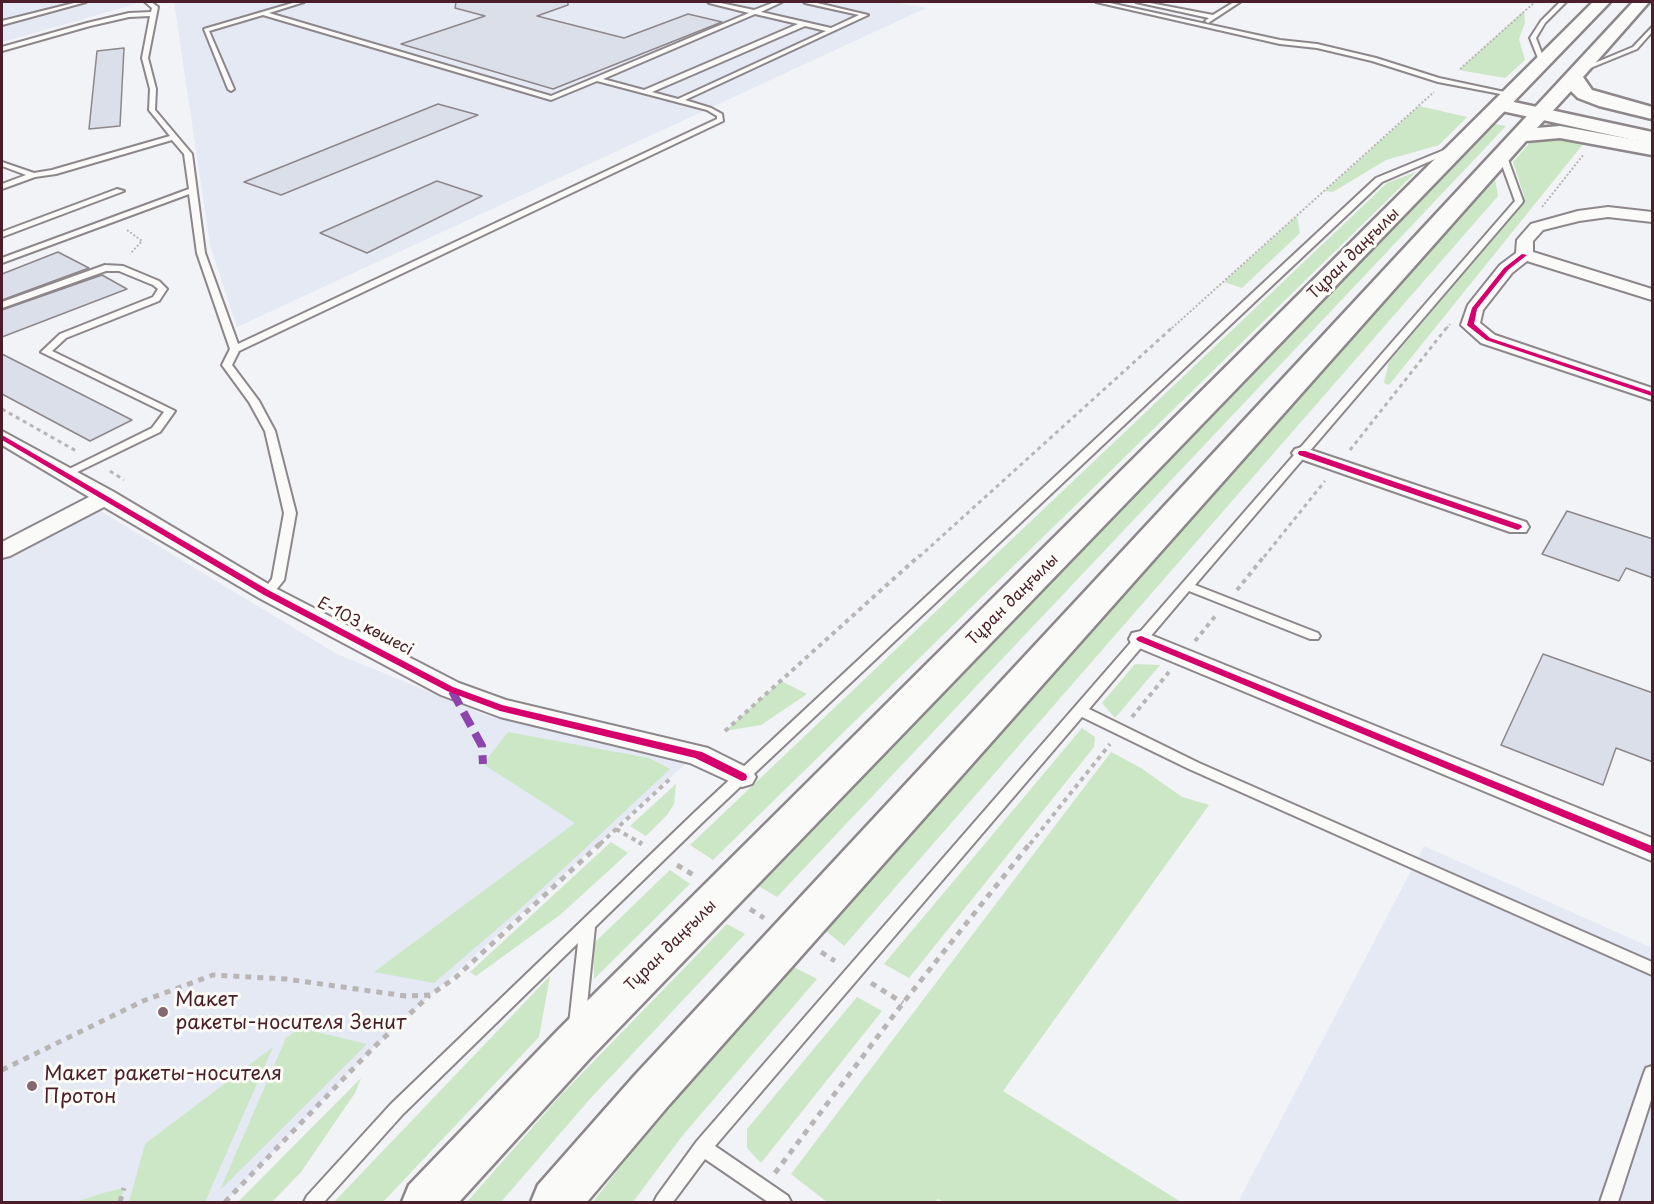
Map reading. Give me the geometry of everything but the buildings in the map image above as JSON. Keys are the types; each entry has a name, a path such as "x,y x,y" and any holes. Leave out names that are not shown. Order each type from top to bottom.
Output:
{"main road":[{"name":"Тұран даңғылы","path":"556,1203 652,1090 1494,146 1505,100 1602,2"},
{"name":"Тұран даңғылы","path":"427,1203 575,1043 1494,146 1544,108 1641,2"},
{"path":"1575,74 1578,88 1585,94 1606,102 1653,113"},
{"path":"1505,100 1544,108 1653,123"},
{"path":"1544,108 1653,138"},
{"path":"1494,146 1560,132 1653,149"}],"street":[{"path":"1653,218 1608,212 1578,216 1537,227 1525,240 1524,255 1506,269 1474,309 1470,325 1488,339 1653,394"},
{"path":"1524,255 1653,295"},
{"name":"Е-103 көшесі","path":"2,437 267,593 450,689 480,701 573,728 661,744 698,755 742,777"},
{"path":"1302,453 1518,527"},
{"path":"2,551 106,497"},
{"path":"1141,639 1653,850"}],"lane":[{"path":"2,24 82,2"},
{"path":"148,2 154,7 145,58 153,89 152,110 188,153 201,253 235,349"},
{"path":"231,89 206,30 301,2"},
{"path":"711,2 832,30"},
{"path":"262,13 551,98 779,2"},
{"path":"678,101 865,15 807,2"},
{"path":"1099,2 1280,42 1317,46 1374,59 1505,100"},
{"path":"1139,2 1214,17"},
{"path":"1205,24 1237,2"},
{"path":"1542,62 1533,38 1543,22 1563,2"},
{"path":"2,49 129,15 153,14"},
{"path":"645,92 804,24"},
{"path":"1575,74 1635,48 1653,29"},
{"path":"267,593 278,580 290,513 270,431 254,401 228,365 235,349 721,120 720,115 710,109 597,78"},
{"path":"2,187 33,174 82,165 174,137"},
{"path":"313,1203 397,1109 742,777 1379,180 1494,146 1519,201 703,1147 663,1203"},
{"path":"2,164 33,174"},
{"path":"2,261 192,190"},
{"path":"2,235 120,191"},
{"path":"2,305 105,268 120,268 156,283 163,290 156,299 63,336 46,352 170,411 156,429 67,474"},
{"path":"1187,586 1314,636"},
{"path":"1079,710 1194,766 1653,969"},
{"path":"575,1043 588,927"},
{"path":"1609,1203 1653,1074"},
{"path":"703,1147 782,1203"}],"path":[{"path":"725,731 1535,2"},
{"path":"1535,216 1586,151"},
{"path":"105,268 134,252 142,241 114,219"},
{"path":"764,1189 903,1003 1121,730 1228,602 1455,317"},
{"path":"225,1203 374,1047 430,995 455,978 671,778"},
{"path":"616,829 642,844"},
{"path":"671,862 695,876"},
{"path":"2,1070 143,1001 213,975 286,979 406,996 430,995"},
{"path":"868,981 903,1003"},
{"path":"120,1203 124,1188"}],"shaded area":[{"path":"2,2 135,2 136,4 2,42"},
{"path":"174,2 894,2 926,8 237,327 210,245"},
{"path":"97,509 337,654 491,717 695,755 374,1047 225,1202 2,1202 2,559"},
{"path":"1424,846 1652,948 1652,1202 1238,1202"}],"green space":[{"path":"1524,11 1525,23 1519,39 1525,60 1505,78 1459,70"},
{"path":"1419,106 1467,117 1439,145 1386,160 1333,192 1325,191"},
{"path":"1495,124 1506,126 777,897 757,885"},
{"path":"1553,136 1584,143 1389,385 1384,383 1389,362 1523,204 1524,196 1513,162 1534,138"},
{"path":"1416,172 713,860 690,845 1387,183"},
{"path":"1495,179 1498,196 844,946 826,931"},
{"path":"1297,216 1300,233 1242,288 1224,282"},
{"path":"1135,664 1160,665 1115,718 1102,703"},
{"path":"781,681 807,694 761,725 725,731"},
{"path":"1082,728 1095,737 1094,747 909,978 884,964"},
{"path":"508,732 649,758 670,769 520,909 434,983 374,972 575,823 483,764"},
{"path":"1111,752 1141,768 1182,797 1209,805 1003,1091 1181,1202 944,1202 938,1199 935,1202 827,1202 791,1174"},
{"path":"676,784 674,804 668,814 646,836 630,826"},
{"path":"611,842 628,853 560,915 476,976 470,972"},
{"path":"670,870 690,884 594,979 593,944"},
{"path":"727,924 745,934 589,1100 501,1202 467,1202 561,1095"},
{"path":"792,966 817,979 683,1135 633,1202 593,1202 658,1118"},
{"path":"550,976 539,1037 383,1202 334,1202"},
{"path":"857,997 882,1011 761,1163 747,1148 747,1129"},
{"path":"300,1028 367,1044 220,1190 286,1038"},
{"path":"273,1047 205,1202 129,1202 145,1144"},
{"path":"361,1078 355,1093 301,1172 272,1202 238,1202"},
{"path":"124,1188 120,1202 76,1202 103,1193"}],"marked path":[{"path":"452,691 470,720 482,746 483,764"}],"cycle path":[{"path":"1524,255 1506,269 1474,309 1470,325 1488,339 1652,394"},
{"path":"2,437 267,593 450,689 500,708 698,755 742,777"},
{"path":"1302,453 1518,527"},
{"path":"1141,639 1652,850"}],"place":[{"name":"Макет ракеты-носителя Зенит","path":"163,1012"},
{"name":"Макет ракеты-носителя Протон","path":"32,1086"}]}
